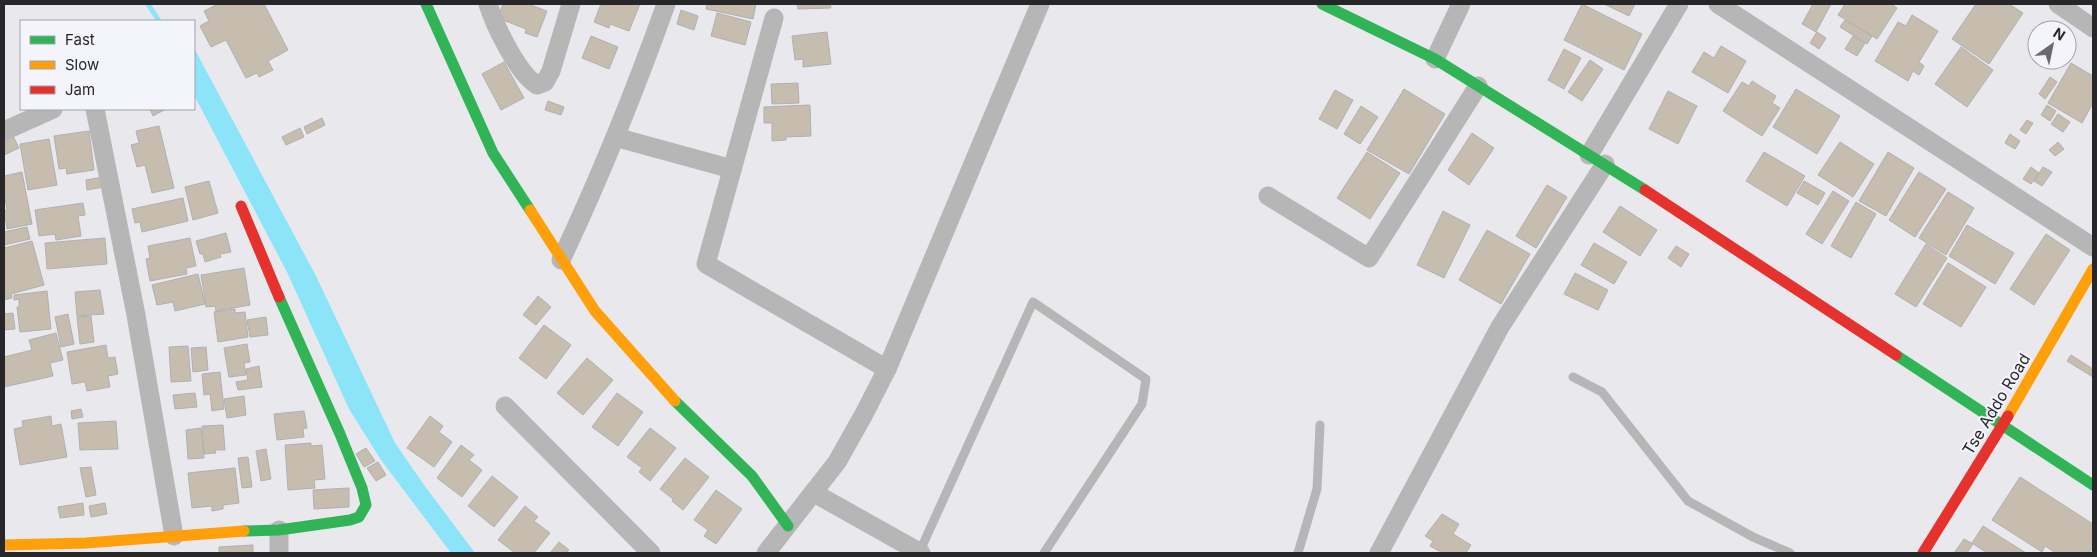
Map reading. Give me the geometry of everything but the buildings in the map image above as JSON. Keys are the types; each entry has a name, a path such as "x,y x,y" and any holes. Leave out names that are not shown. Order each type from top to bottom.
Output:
{"street":[{"path":"426,4 493,153 595,311 674,399 752,476 788,526"},
{"path":"488,4 495,26 528,80 537,85 545,82 551,71 571,4"},
{"path":"561,260 589,200 666,4"},
{"path":"766,553 837,462 887,369 1040,4"},
{"path":"1322,4 1435,60 1597,159 2093,485"},
{"path":"1435,60 1461,4"},
{"path":"1379,553 1500,327 1597,159 1679,4"},
{"path":"1718,4 2093,247"},
{"path":"2058,4 2093,28"},
{"path":"774,18 706,264 887,369"},
{"path":"1268,196 1369,258 1478,86"},
{"path":"4,131 51,110"},
{"path":"95,110 136,315 174,536"},
{"path":"614,137 732,169"},
{"path":"4,545 86,548 174,536 279,530 350,520 359,517 364,511 366,505 362,488 340,434 302,351 242,206"},
{"name":"Tse Addo Road","path":"1923,553 2002,426 2093,269"},
{"path":"505,406 651,553"},
{"path":"814,493 920,553"},
{"path":"279,530 279,553"}],"lane":[{"path":"920,553 1033,302 1146,379 1142,404 1044,553"},
{"path":"1573,377 1602,392 1688,501 1753,536 1790,553"},
{"path":"1298,553 1317,489 1320,425"}],"water":[{"path":"195,50 316,276 395,443 475,553 451,553 381,460 349,409 287,272 195,97"}],"waterway":[{"path":"148,4 158,20"}],"traffic: fast":[{"path":"426,4 493,153 530,210"},
{"path":"1322,4 1435,59 1645,190"},
{"path":"244,531 279,530 350,520 359,517 366,505 362,488 340,434 279,297"},
{"path":"1896,355 2093,485"},
{"path":"675,401 752,476 788,526"}],"traffic: slow":[{"path":"530,210 595,311 675,401"},
{"path":"2008,416 2093,269"},
{"path":"4,545 86,543 244,531"}],"traffic: jam":[{"path":"1645,190 1896,355"},
{"path":"241,206 279,297"},
{"path":"1923,553 2008,416"}]}
